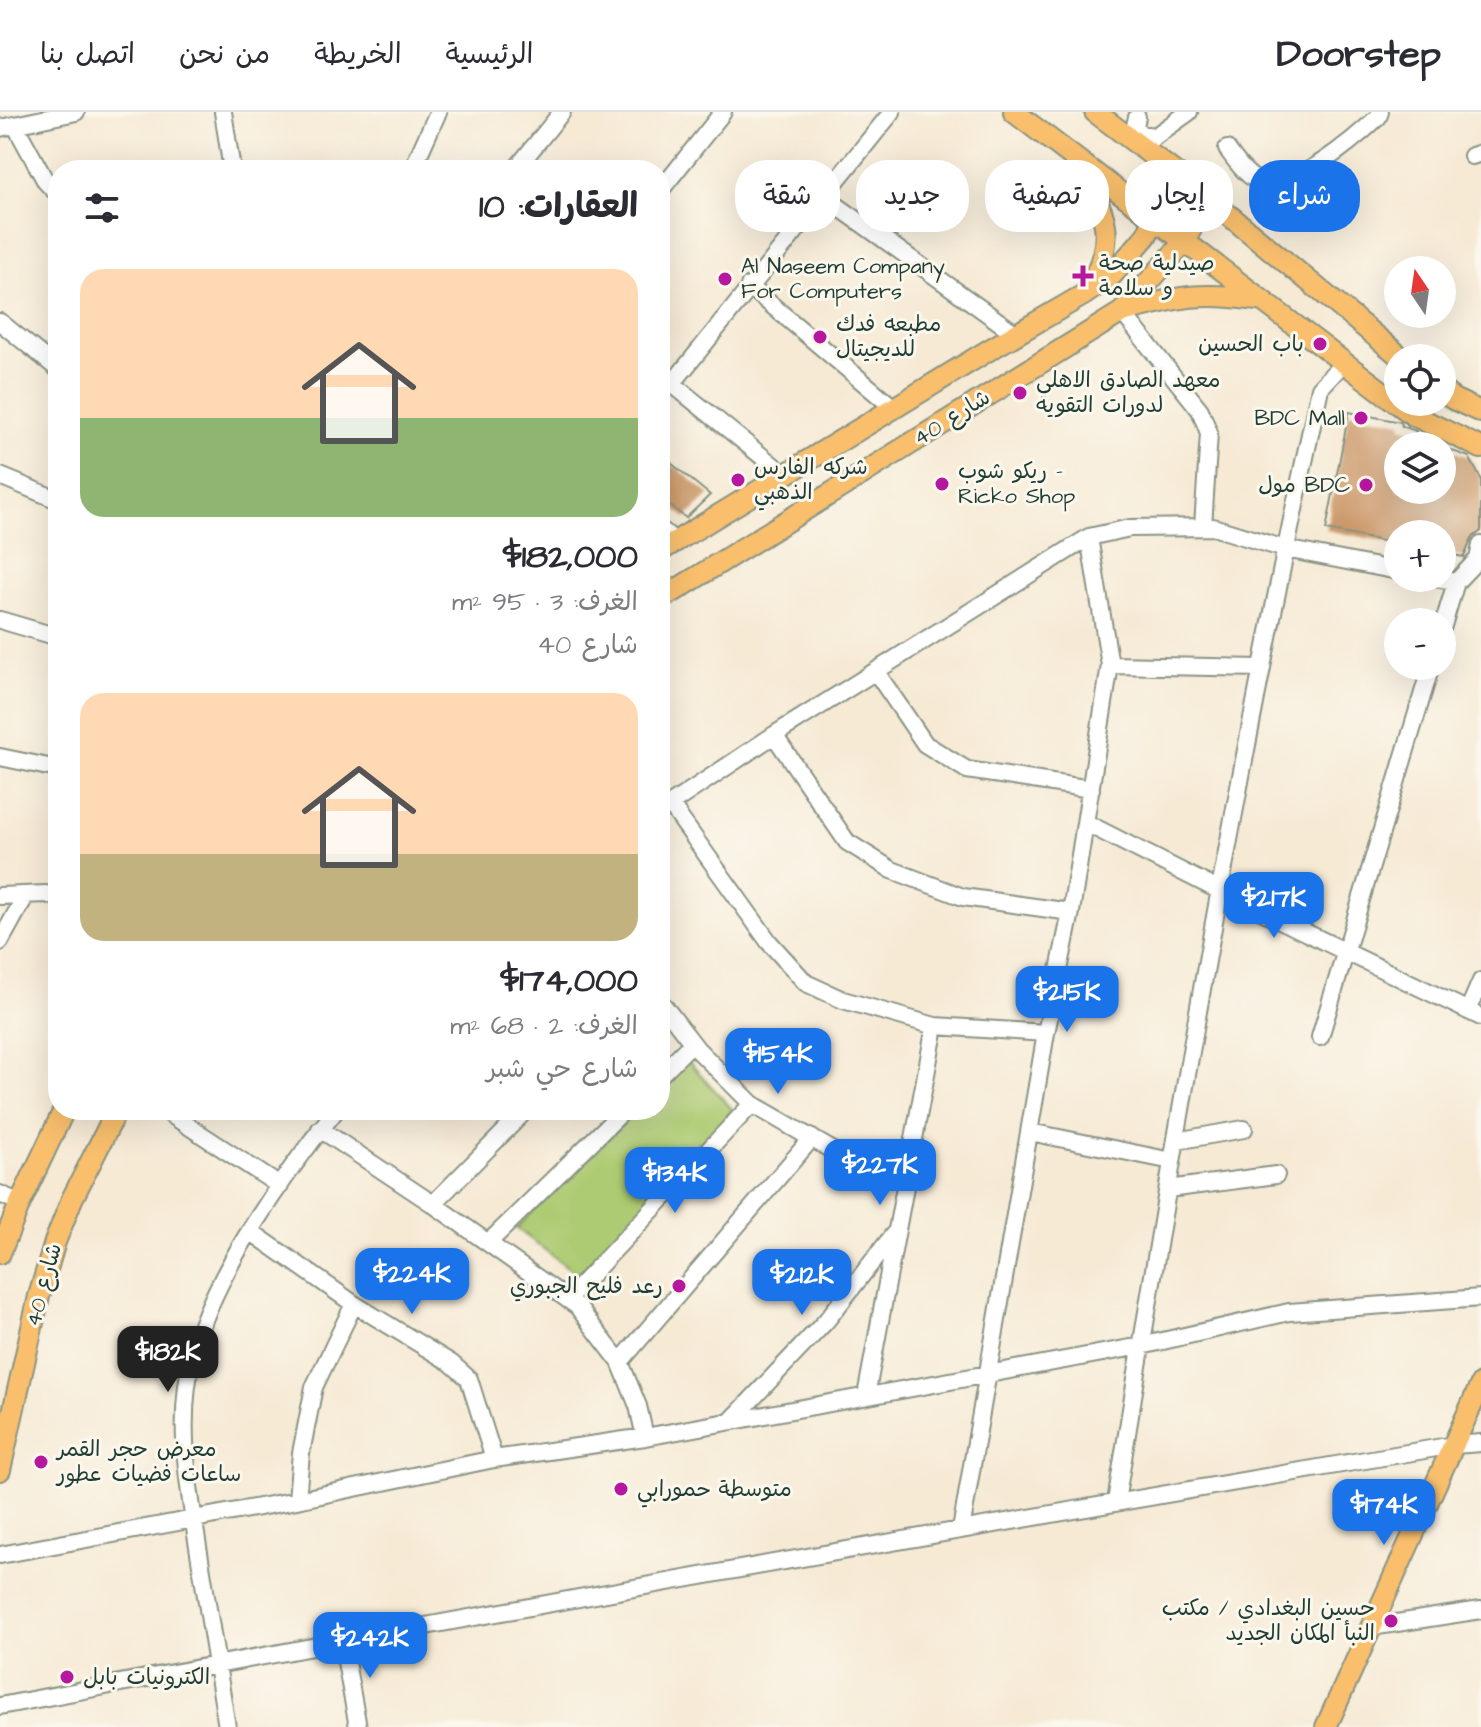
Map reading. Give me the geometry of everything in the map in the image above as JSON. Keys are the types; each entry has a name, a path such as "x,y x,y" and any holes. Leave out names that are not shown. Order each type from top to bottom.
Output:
{"main road":[{"path":"1014,112 1125,197"},
{"path":"1095,112 1119,131 1147,142 1163,160"},
{"path":"1069,154 1096,195 1105,215 1107,231 1102,261 1085,294"},
{"path":"1233,218 1385,344"},
{"name":"شارع 40","path":"670,538 785,475 1085,294 1112,275 1148,232"},
{"path":"1172,232 1413,415 1481,448"},
{"name":"شارع 40","path":"670,594 1122,312 1190,232"},
{"path":"1122,312 1192,294 1267,302"},
{"path":"1456,400 1481,412"},
{"path":"0,1253 59,1120"},
{"name":"شارع 40","path":"0,1470 39,1296 55,1242 72,1199 112,1120"},
{"path":"1326,1727 1481,1384"}],"street":[{"path":"48,184 8,126 76,112"},
{"path":"223,112 230,160"},
{"path":"416,160 438,112"},
{"path":"523,160 562,112"},
{"path":"670,178 723,112"},
{"path":"840,174 892,112"},
{"path":"1140,114 1135,126 1147,142 1189,112"},
{"path":"1227,149 1259,183 1272,185 1284,182 1344,150 1380,112"},
{"path":"1119,131 1140,114"},
{"path":"840,208 1016,334"},
{"path":"670,375 792,232"},
{"path":"749,286 895,409"},
{"path":"1122,312 1200,410 1209,433 1203,527"},
{"path":"0,322 48,361"},
{"path":"1116,1502 1218,890 1261,668 1320,388 1344,362"},
{"path":"670,382 785,475"},
{"path":"0,476 48,496"},
{"path":"670,805 774,735 1089,537 1130,528 1213,527 1285,549 1384,568"},
{"path":"961,1530 1046,1033 1071,912 1110,665 1089,537"},
{"path":"1456,582 1480,555"},
{"path":"0,620 48,634"},
{"path":"1110,665 1261,668"},
{"path":"876,672 925,744 967,770 1091,789"},
{"path":"1320,1037 1427,680"},
{"path":"774,735 847,842 892,870 963,897 1071,912"},
{"path":"0,757 48,767"},
{"path":"670,814 769,942 806,983 843,1000 935,1026 1046,1033"},
{"path":"1086,823 1474,1014 1481,981"},
{"path":"0,942 26,895"},
{"path":"0,896 48,895"},
{"path":"670,1014 692,1043 752,1104 849,1160 905,1180"},
{"path":"866,1396 935,1026"},
{"path":"670,1065 692,1043"},
{"path":"568,1299 752,1104"},
{"path":"179,1120 280,1186"},
{"path":"227,1727 184,1445 192,1356 205,1315 250,1231 328,1120"},
{"path":"433,1204 516,1120"},
{"path":"488,1243 614,1120"},
{"path":"320,1129 577,1306 620,1362 638,1406 645,1437"},
{"path":"1176,1141 1244,1129"},
{"path":"1030,1132 1172,1161"},
{"path":"620,1362 812,1138"},
{"path":"1168,1189 1276,1175"},
{"path":"0,1194 20,1203"},
{"path":"250,1231 354,1304 451,1363 469,1379 494,1459"},
{"path":"731,1421 826,1321 895,1233"},
{"path":"0,1555 297,1500 494,1459 645,1437 1141,1346 1289,1312 1481,1298"},
{"path":"297,1500 301,1453 314,1387 354,1304"},
{"path":"0,1706 342,1640 1116,1502 1481,1443"},
{"path":"1371,1627 1481,1610"},
{"path":"342,1640 358,1727"}],"green space":[{"path":"687,1060 733,1110 578,1275 516,1228 627,1120 670,1120 670,1077"}],"building":[{"name":"مول BDC","path":"1349,412 1401,422 1402,426 1416,431 1384,432 1384,504 1456,504 1456,452 1469,457 1481,479 1481,531 1472,538 1464,557 1456,556 1456,520 1384,520 1384,541 1326,530"},
{"path":"670,462 710,495 686,518 670,506"}],"place":[{"name":"صيدلية صحة و سلامة","path":"1083,276"},
{"name":"Al Naseem Company For Computers","path":"725,279"},
{"name":"مطبعه فدك للديجيتال","path":"820,337"},
{"name":"باب الحسين","path":"1320,344"},
{"name":"معهد الصادق الاهلي لدورات التقويه","path":"1020,393"},
{"name":"BDC Mall","path":"1361,418"},
{"name":"شركه الفارس الذهبي","path":"738,480"},
{"name":"ريكو شوب - Ricko Shop","path":"942,484"},
{"name":"مول BDC","path":"1366,485"},
{"name":"رعد فليح الجبوري","path":"679,1286"},
{"name":"معرض حجر القمر ساعات فضيات عطور","path":"41,1462"},
{"name":"متوسطة حمورابي","path":"621,1489"},
{"name":"حسين البغدادي / مكتب النبأ المكان الجديد","path":"1391,1621"},
{"name":"الكترونيات بابل","path":"67,1677"}]}
